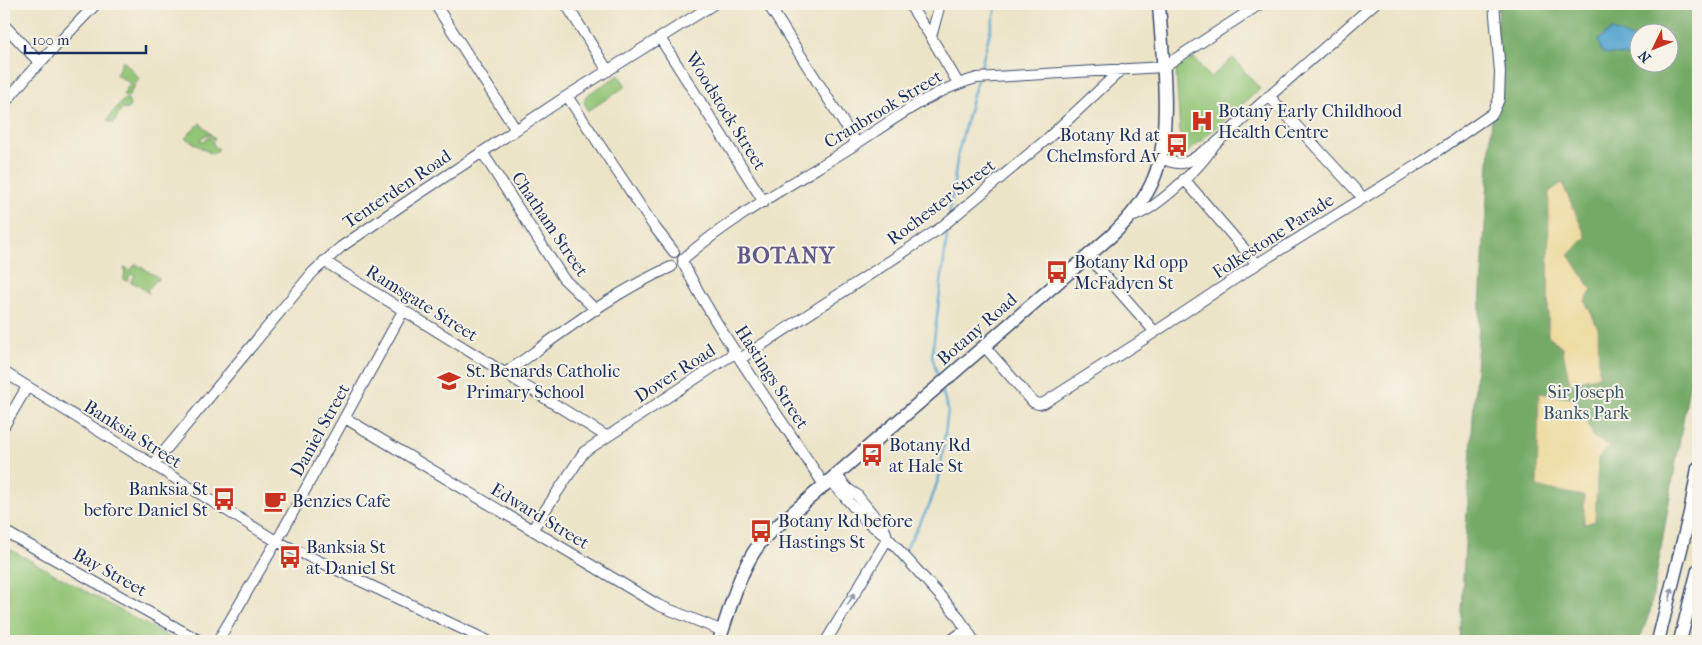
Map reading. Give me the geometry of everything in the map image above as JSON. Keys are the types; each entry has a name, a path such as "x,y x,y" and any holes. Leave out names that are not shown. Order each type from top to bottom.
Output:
{"main road":[{"name":"Botany Road","path":"721,636 747,562 752,552 767,535 1131,217 1148,191 1161,158 1164,123 1159,4"},
{"path":"1658,641 1687,526 1698,468"},
{"path":"1680,641 1698,570"}],"street":[{"path":"4,104 96,4"},
{"path":"435,4 516,130"},
{"path":"566,4 608,71"},
{"name":"Tenterden Road","path":"153,465 312,272 324,260 567,96 714,4"},
{"path":"768,4 857,144"},
{"path":"909,4 931,36 958,83"},
{"path":"931,36 940,4"},
{"path":"1162,67 1260,4"},
{"path":"1161,158 1171,163 1184,164 1214,145 1374,4"},
{"name":"Folkestone Parade","path":"984,346 1033,402 1038,404 1044,403 1257,264 1425,160 1493,113 1499,99 1500,72 1494,4"},
{"path":"4,25 40,63"},
{"name":"Woodstock Street","path":"660,38 764,202"},
{"name":"Cranbrook Street","path":"504,374 596,310 764,202 923,102 958,83 977,78 1162,67"},
{"name":"Rochester Street","path":"738,356 939,229 1047,139 1122,69"},
{"name":"Hastings Street","path":"567,96 675,260 695,287 738,356 830,480 866,520 888,538 942,598 963,632 974,641"},
{"path":"1269,96 1363,198"},
{"path":"1131,217 1150,208 1184,179 1206,158 1214,145"},
{"name":"Chatham Street","path":"482,152 563,278 596,310"},
{"path":"1184,179 1257,264"},
{"path":"1088,256 1155,332"},
{"name":"Ramsgate Street","path":"324,260 606,436"},
{"name":"Daniel Street","path":"218,641 345,418 403,311"},
{"name":"Dover Road","path":"532,530 584,452 606,436 738,356"},
{"name":"Banksia Street","path":"4,372 276,541 488,641"},
{"path":"4,426 27,387"},
{"name":"Edward Street","path":"345,418 598,571 658,605 721,636"},
{"name":"Bay Street","path":"4,531 200,641"},
{"path":"826,641 888,538"},
{"path":"950,641 963,632"}],"green space":[{"name":"Sir Joseph Banks Park","path":"1499,4 1698,4 1698,334 1650,612 1639,641 1459,641","holes":["1549,192 1569,255 1592,290 1585,300 1598,328 1570,383 1562,347 1548,335","1576,399 1594,438 1598,458 1595,521 1584,524 1584,496"]},
{"path":"1194,58 1210,78 1233,58 1260,89 1179,160 1181,147 1176,70"},
{"path":"123,60 139,78 128,97 123,95 130,83 116,75"},
{"path":"619,75 626,86 588,111 584,102 587,95"},
{"path":"125,99 128,99 130,106 127,110 122,109 113,124 107,120"},
{"path":"200,123 215,139 208,134 201,138 200,141 204,142 208,136 214,146 219,149 214,153 210,153 185,138"},
{"path":"136,264 159,278 147,290 149,294 139,285 130,282 135,275 131,274 127,281 124,280 125,267 130,271"},
{"path":"4,546 176,641 4,641"},
{"path":"1698,615 1698,641 1690,641"}],"sand":[{"path":"1562,183 1586,237 1569,255 1592,290 1585,301 1598,328 1599,376 1570,383 1562,347 1548,335 1549,192"},
{"path":"1539,393 1576,399 1594,438 1610,445 1598,458 1595,521 1584,524 1584,496 1537,487"}],"water":[{"path":"1612,30 1630,37 1630,56 1602,53 1598,40"}],"waterway":[{"path":"979,75 997,4"},
{"path":"949,217 958,153 977,80"},
{"path":"939,380 932,356 948,227"},
{"path":"904,552 930,504 940,474 948,410 942,390"},
{"path":"898,563 901,557"}],"place":[{"name":"Botany Early Childhood Health Centre","path":"1202,121"},
{"name":"Botany Rd at Chelmsford Av","path":"1177,145"},
{"name":"Botany Rd opp McFadyen St","path":"1057,272"},
{"name":"St. Benards Catholic Primary School","path":"449,381"},
{"name":"Botany Rd at Hale St","path":"872,455"},
{"name":"Banksia St before Daniel St","path":"224,499"},
{"name":"Benzies Cafe","path":"275,501"},
{"name":"Botany Rd before Hastings St","path":"761,531"},
{"name":"Banksia St at Daniel St","path":"290,557"}],"district":[{"name":"BOTANY","path":"786,255"}]}
